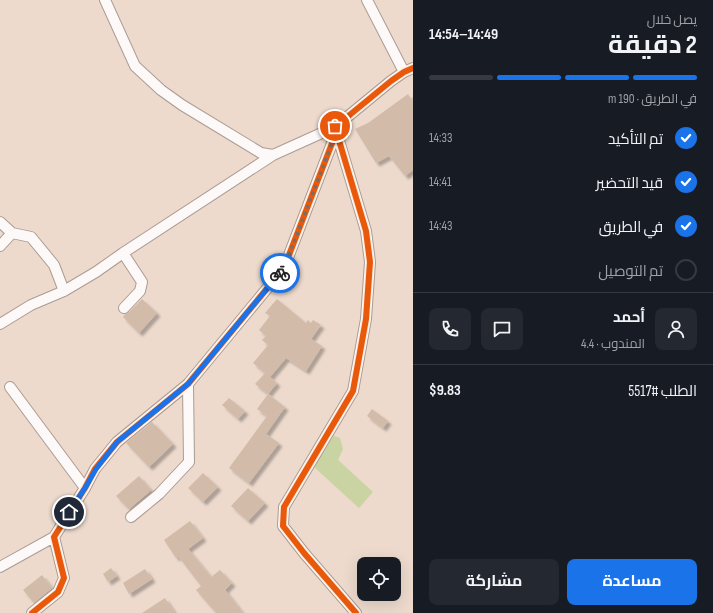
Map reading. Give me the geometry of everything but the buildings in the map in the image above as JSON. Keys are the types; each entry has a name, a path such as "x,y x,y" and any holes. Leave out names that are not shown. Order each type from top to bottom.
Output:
{"street":[{"path":"105,0 135,66 161,90 182,105 261,153 273,155"},
{"path":"0,324 31,305 64,291 96,272 122,253 273,155 335,130 409,70 367,0"},
{"path":"0,567 54,537 96,469 117,442 188,384 284,268 335,130"},
{"path":"335,130 366,231 370,262 366,319 353,392 284,507 283,526 356,613"},
{"path":"0,222 12,233 32,237 54,265 64,291"},
{"path":"0,246 12,233"},
{"path":"122,253 142,282 140,291 124,308"},
{"path":"131,517 159,494 189,462 188,384"},
{"path":"10,386 85,488"},
{"path":"32,613 58,592 64,578 54,537"}],"green space":[{"path":"332,435 340,438 343,449 338,460 373,492 359,508 314,467"}],"cycle path":[{"path":"356,613 304,553 283,526 284,507 353,391 366,319 370,262 366,231 335,127 391,81 413,68"},
{"path":"32,613 58,592 64,578 54,537 85,488 95,469 117,442 188,384 284,268 336,133"}],"way so far":[{"path":"280,273 284,268 336,133 335,126"}],"route":[{"path":"69,512 96,469 117,442 188,384 280,273"}]}
